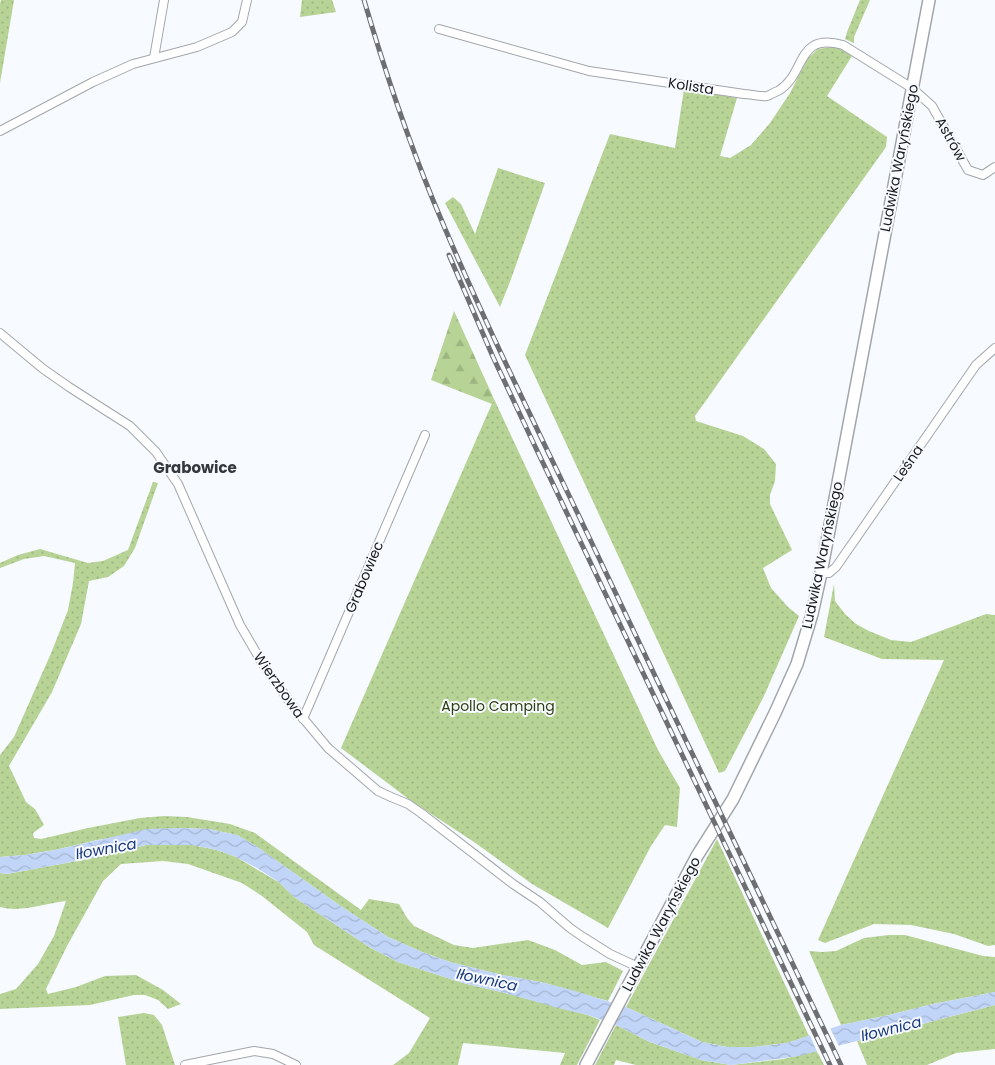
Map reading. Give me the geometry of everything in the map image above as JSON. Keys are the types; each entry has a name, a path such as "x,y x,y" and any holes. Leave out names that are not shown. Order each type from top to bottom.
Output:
{"street":[{"path":"154,58 164,0"},
{"path":"0,131 93,82 133,64 197,47 232,32 242,22 247,0"},
{"name":"Ludwika Waryńskiego","path":"586,1065 697,856 737,791 797,664 812,614 821,573 929,0"},
{"name":"Kolista","path":"439,29 589,70 768,96 783,88 795,73 806,51 817,44 830,42 843,45 912,88"},
{"name":"Astrów","path":"912,88 932,106 968,170 983,174 995,167"},
{"name":"Wierzbowa","path":"0,334 42,368 130,426 156,452 178,484 240,625 264,666 292,705 328,748 378,791 408,804 422,813 513,884 540,902 570,928 610,954 638,967"},
{"name":"Leśna","path":"821,573 829,573 836,567 976,365 995,348"},
{"name":"Grabowiec","path":"303,719 425,435"},
{"path":"185,1065 254,1051 272,1054 296,1065"}],"green space":[{"path":"1,0 14,0 0,83 0,4"},
{"path":"302,0 332,0 336,12 300,17"},
{"path":"860,0 870,0 854,37 854,43 845,39"},
{"path":"831,47 841,49 852,56 827,96 887,137 886,147 695,416 696,421 743,436 764,449 776,464 775,481 770,495 770,504 792,550 763,568 771,588 799,616 764,696 725,771 719,773 525,355 610,134 675,148 684,89 737,98 720,156 730,158 751,145 770,123 790,93 808,58 818,49"},
{"path":"498,168 545,183 500,307 445,203 453,197 461,204 475,234"},
{"path":"454,311 494,399 492,404 431,380"},
{"name":"Apollo Camping","path":"494,399 658,750 680,788 677,827 665,825 651,846 608,928 532,884 474,842 410,800 341,748"},
{"path":"153,482 158,483 135,548 124,566 108,577 89,581 81,624 52,692 9,766 26,802 35,809 44,825 33,833 34,838 41,839 140,818 164,816 187,817 230,824 255,833 361,910 369,899 399,904 414,926 454,945 473,948 528,940 555,950 582,965 606,962 623,971 608,1001 545,983 450,962 388,937 256,846 237,835 209,829 178,828 97,840 25,855 0,857 0,755 14,737 52,651 68,610 75,563 44,556 24,559 0,568 0,563 18,555 40,549 88,563 103,561 128,550"},
{"path":"834,584 835,601 845,614 856,624 891,640 911,642 986,614 995,615 995,945 988,946 954,934 911,925 874,924 825,943 818,940 944,660 882,659 824,637"},
{"path":"717,839 809,1036 787,1043 753,1047 727,1047 702,1042 626,1007"},
{"path":"146,845 192,845 217,850 236,857 280,883 294,897 371,948 398,962 463,983 588,1015 600,1020 577,1065 560,1065 565,1053 463,1043 458,1065 393,1065 409,1053 430,1018 314,945 307,932 262,896 242,883 188,864 163,861 121,864 103,881 46,989 48,994 76,987 105,976 136,975 163,990 181,1004 168,1009 158,1000 145,995 134,995 90,1005 0,1009 0,994 16,989 38,964 54,936 66,901 17,909 0,907 0,873 7,874 93,858"},
{"path":"905,935 983,956 995,957 995,992 841,1025 809,951 836,951 864,938"},
{"path":"995,1005 995,1049 956,1053 927,1065 867,1065 857,1041"},
{"path":"144,1013 154,1015 162,1025 175,1065 126,1065 118,1017"},
{"path":"616,1025 650,1042 701,1060 731,1065 636,1065 616,1060 614,1065 595,1065"},
{"path":"817,1051 824,1065 731,1065 783,1059"}],"water":[{"name":"Iłownica","path":"147,829 209,829 237,835 256,846 388,937 422,952 450,962 545,983 626,1007 702,1042 727,1047 753,1047 787,1043 841,1025 995,992 995,1005 799,1056 731,1065 701,1060 650,1042 616,1025 588,1015 463,983 398,962 371,948 294,897 280,883 257,868 217,850 192,845 146,845 93,858 7,874 0,873 0,857 55,850"}],"pier":[{"path":"829,1026 840,1048 818,1054 809,1033"}],"railway":[{"path":"364,0 414,150 433,200 470,285 841,1065"},
{"path":"449,255 493,357 830,1065"}],"district":[{"name":"Grabowice","path":"195,468"}]}
